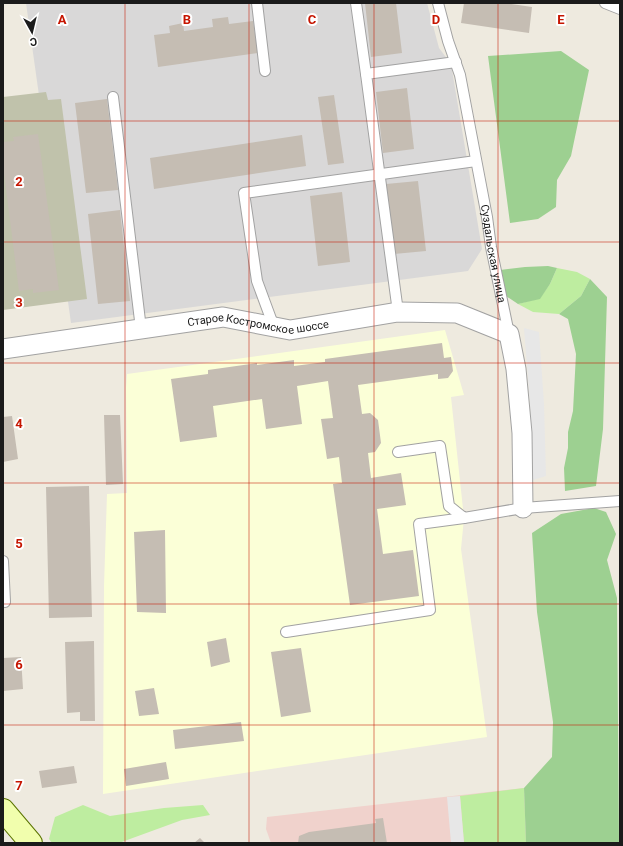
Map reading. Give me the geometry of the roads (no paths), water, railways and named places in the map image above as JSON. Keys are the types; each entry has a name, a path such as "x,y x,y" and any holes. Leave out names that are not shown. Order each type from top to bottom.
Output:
{"street":[{"name":"Старое Костромское шоссе","path":"3,349 223,317 290,330 398,312 457,313 509,334"},
{"name":"Суздальская улица","path":"509,334 516,369 522,433 523,508"},
{"path":"3,810 31,843"}],"lane":[{"path":"257,3 266,71"},
{"path":"356,3 398,312"},
{"name":"Суздальская улица","path":"438,3 448,41 460,76 487,217 491,247 509,334"},
{"path":"605,3 620,9"},
{"path":"366,74 456,62"},
{"path":"113,97 141,329"},
{"path":"274,327 257,281 244,193 476,161"},
{"path":"398,452 440,446 448,506 464,518"},
{"path":"286,632 430,610 419,524 523,508 620,502"},
{"path":"3,561 5,602"}]}
